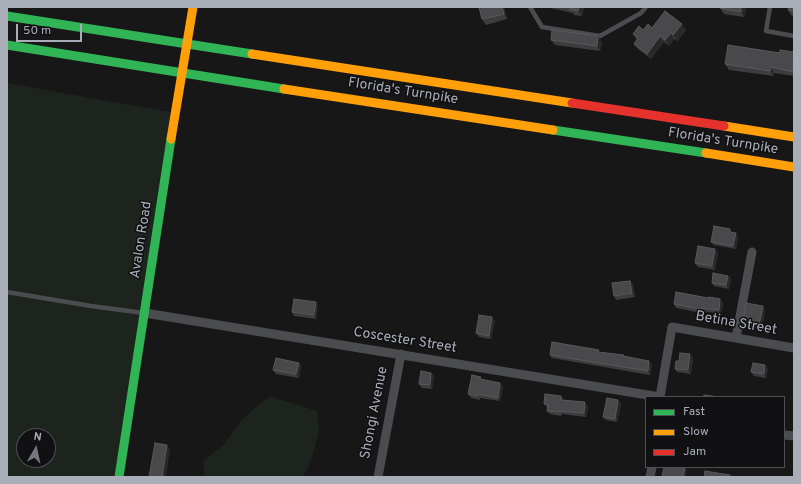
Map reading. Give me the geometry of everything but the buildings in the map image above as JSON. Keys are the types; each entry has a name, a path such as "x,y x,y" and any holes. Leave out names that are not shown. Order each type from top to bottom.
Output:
{"main road":[{"name":"Avalon Road","path":"119,477 193,7"},
{"name":"Florida's Turnpike","path":"7,16 794,137"},
{"name":"Florida's Turnpike","path":"7,45 794,167"}],"street":[{"path":"736,338 752,252"},
{"name":"Coscester Street","path":"145,313 654,396"},
{"name":"Betina Street","path":"660,396 672,327 794,348"},
{"name":"Shongi Avenue","path":"378,477 401,354"}],"lane":[{"path":"530,7 542,26 600,36 641,13 646,7"},
{"path":"770,7 766,31 794,36"},
{"path":"7,292 145,313"}],"shaded area":[{"path":"7,83 175,113 119,477 7,477"},
{"path":"270,396 317,411 319,430 308,468 302,477 204,477 204,461 224,444 242,419"}],"traffic: fast":[{"path":"7,16 252,54"},
{"path":"7,45 284,89"},
{"path":"553,130 706,153"},
{"path":"119,477 171,139"}],"traffic: slow":[{"path":"171,139 193,7"},
{"path":"252,54 572,103"},
{"path":"284,89 553,130"},
{"path":"724,126 794,137"},
{"path":"706,153 794,167"}],"traffic: jam":[{"path":"572,103 724,126"}]}
